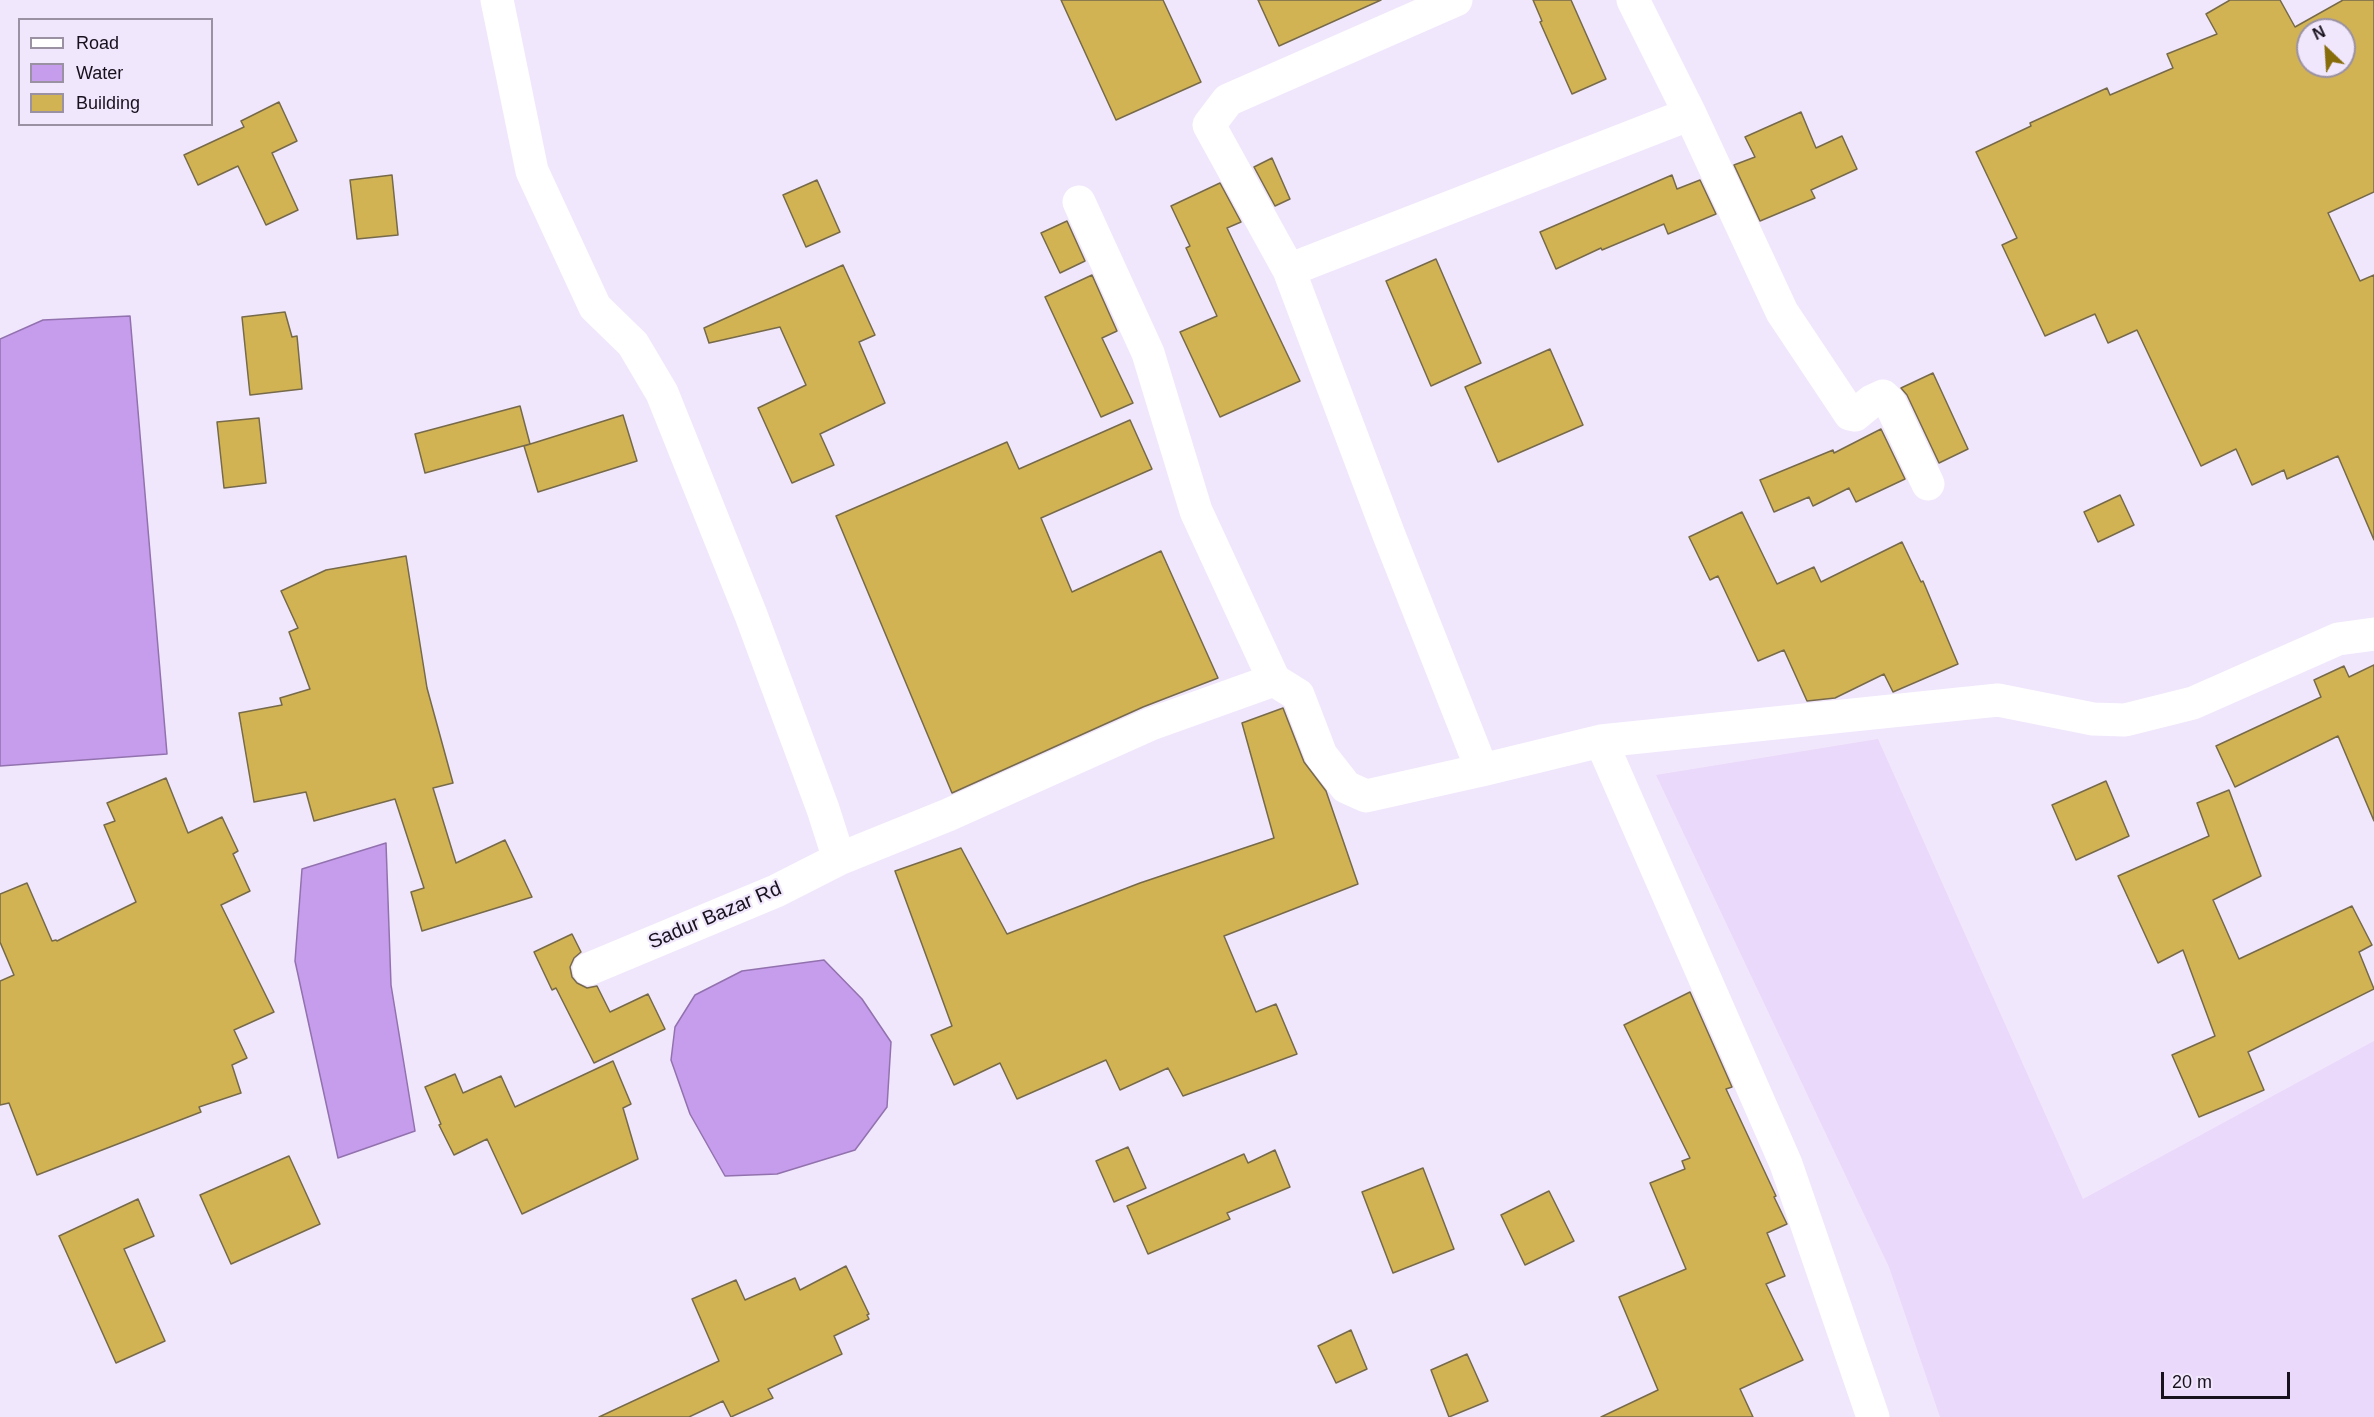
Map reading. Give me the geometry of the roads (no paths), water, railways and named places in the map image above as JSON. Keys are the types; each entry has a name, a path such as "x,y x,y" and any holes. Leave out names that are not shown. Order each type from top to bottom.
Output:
{"street":[{"path":"497,0 532,171 595,307 633,344 662,393 751,615 823,809 839,859"},
{"path":"1456,0 1228,100 1209,125 1289,270 1389,535 1482,770"},
{"path":"1633,0 1690,114 1782,312 1850,414 1855,415 1872,400 1883,396 1890,403 1928,484"},
{"path":"1289,270 1690,114"},
{"path":"1079,202 1148,353 1196,511 1274,680 1298,695 1321,755 1346,787 1366,796 1600,741 1998,700 2093,719 2125,720 2193,703 2338,639 2374,634"},
{"name":"Sadur Bazar Rd","path":"589,969 776,891 839,859 948,815 1151,723 1274,680"},
{"path":"1600,741 1786,1164 1873,1417"}],"water":[{"path":"130,316 167,754 0,766 0,339 43,320"},
{"path":"386,843 391,985 415,1131 338,1158 295,961 302,869"},
{"path":"824,960 862,999 891,1042 887,1107 855,1150 777,1174 725,1176 690,1114 671,1060 675,1027 695,995 742,971"}]}
